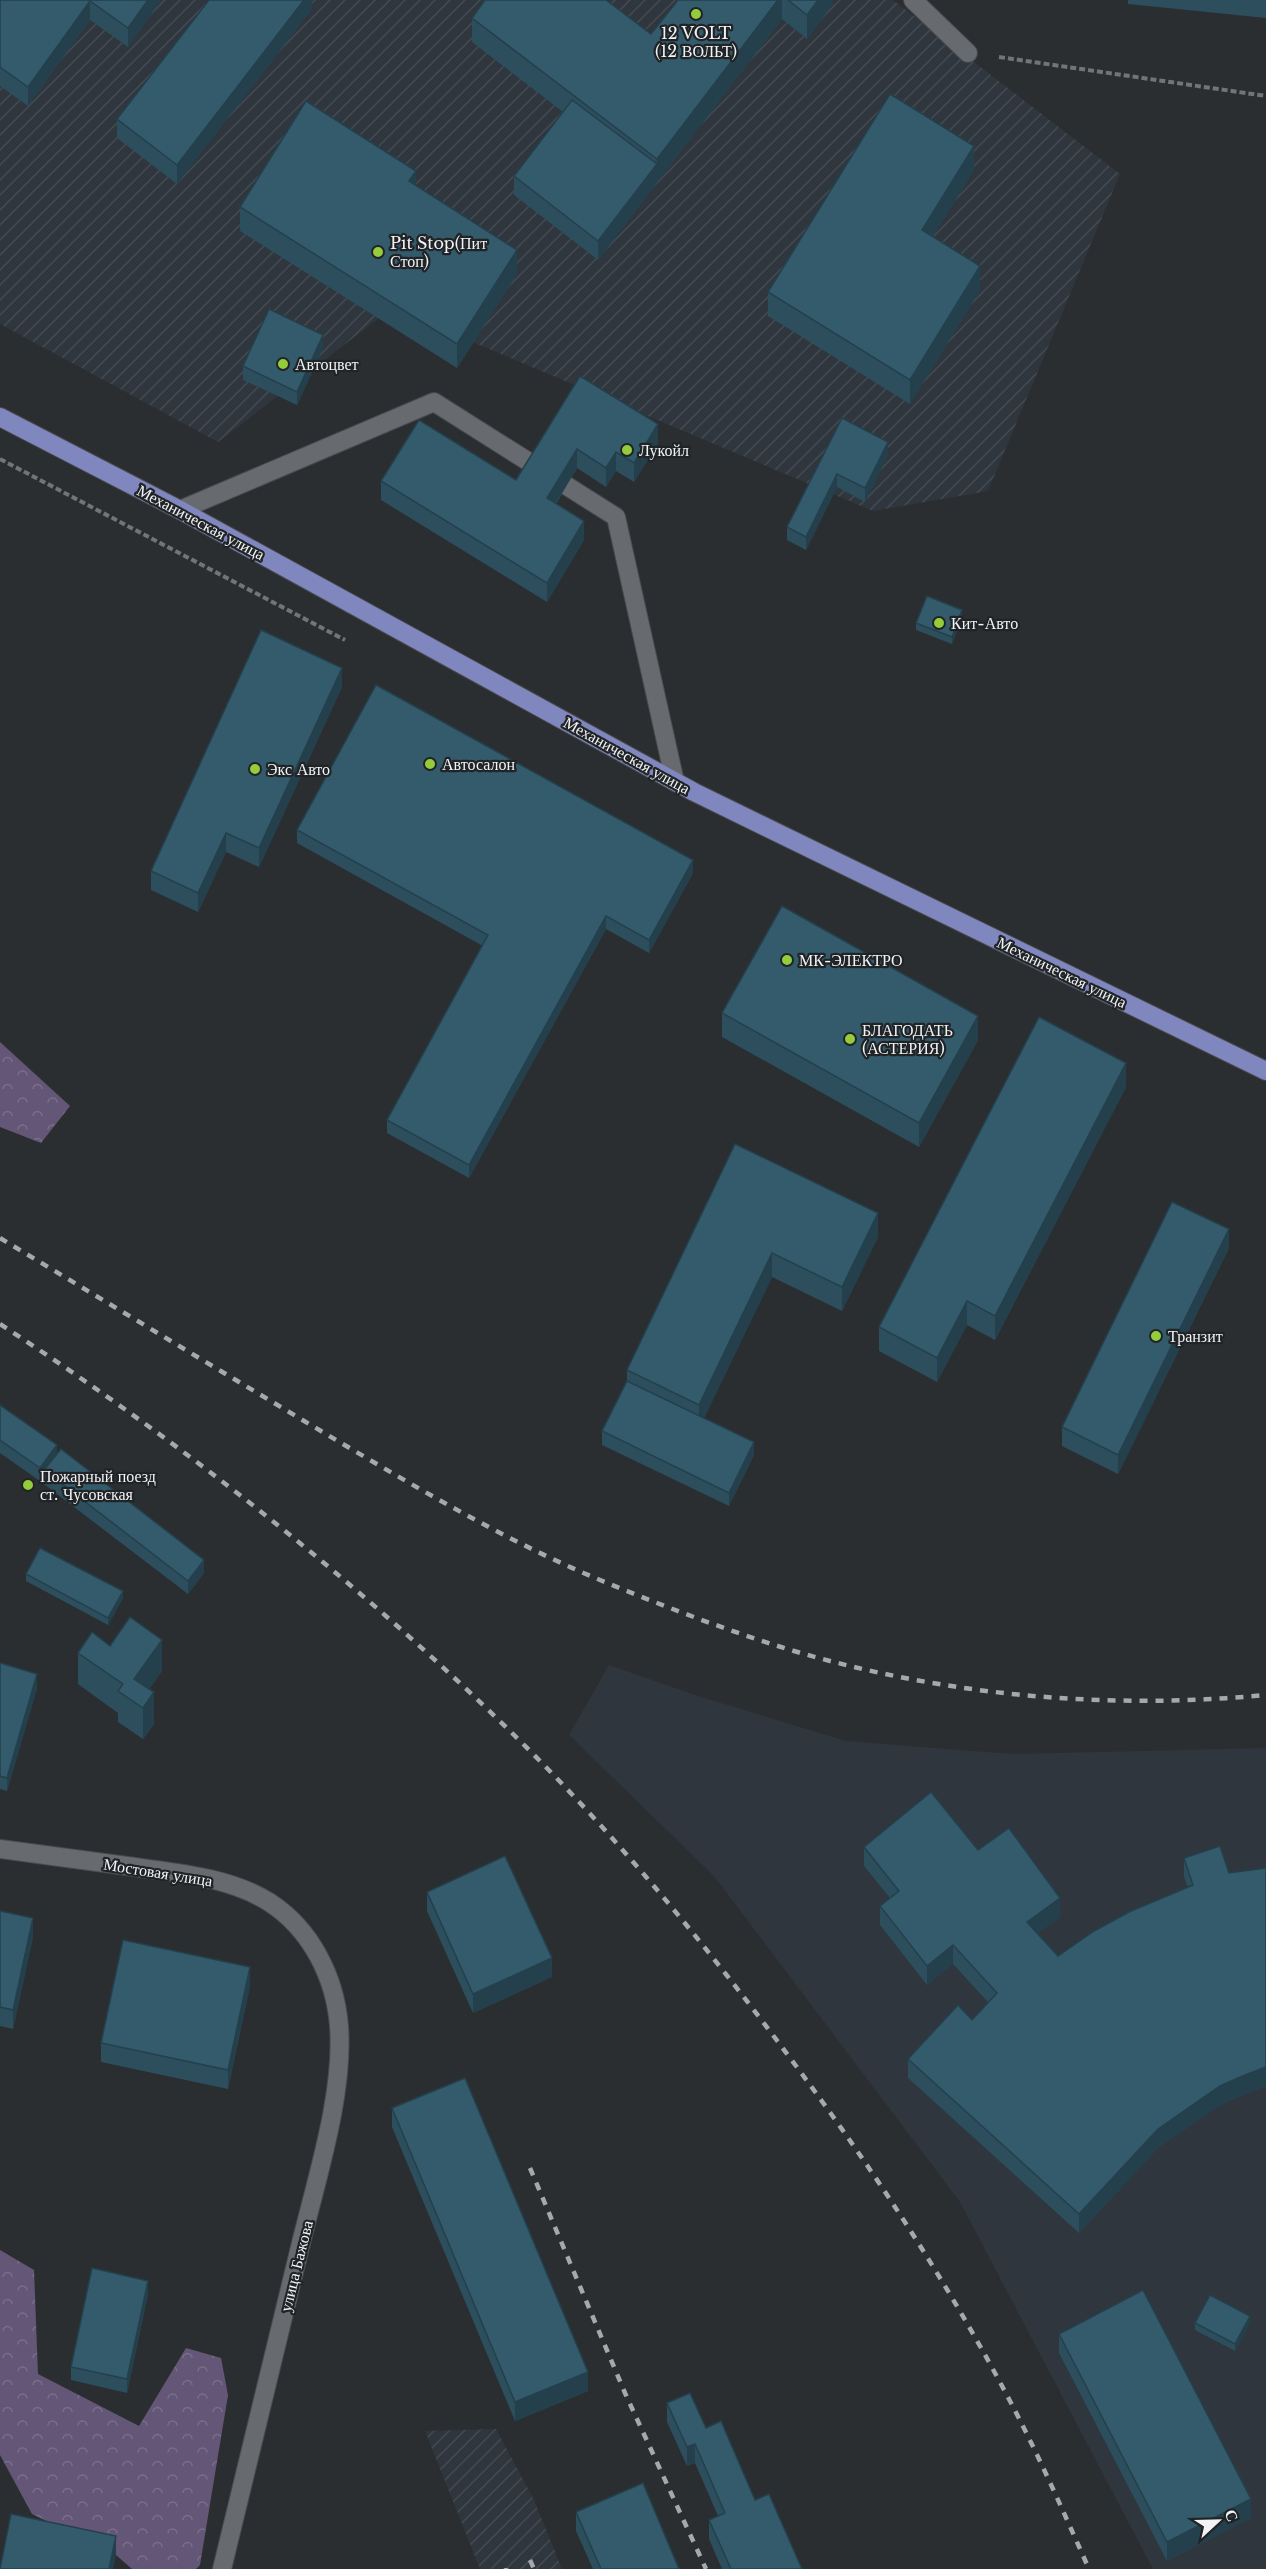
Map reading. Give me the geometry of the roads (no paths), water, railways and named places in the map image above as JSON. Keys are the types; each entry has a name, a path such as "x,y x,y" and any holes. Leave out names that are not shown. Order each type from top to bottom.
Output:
{"main road":[{"name":"Механическая улица","path":"0,417 180,510 675,782 1266,1071"}],"street":[{"path":"913,0 968,53"},
{"path":"180,510 434,402 616,517 675,782"},
{"name":"Мостовая улица","path":"0,1849 196,1876 228,1884 258,1896 293,1920 314,1947 321,1961"},
{"name":"улица Бажова","path":"222,2569 324,2151 335,2089 340,2044 339,2023 336,2003 321,1961"}],"railway":[{"path":"0,1238 460,1512 529,1548 600,1580 720,1627 794,1651 852,1666 969,1689 1088,1700 1147,1701 1266,1695"},
{"path":"0,1324 136,1417 267,1516 330,1568 453,1677 513,1734 628,1856 769,2029 859,2153 912,2234 963,2316 1010,2401 1089,2569"},
{"path":"530,2168 625,2393 706,2569"},
{"path":"530,2560 534,2569"}],"place":[{"name":"12 VOLT (12 ВОЛЬТ)","path":"696,14"},
{"name":"Pit Stop(Пит Стоп)","path":"378,252"},
{"name":"Автоцвет","path":"283,364"},
{"name":"Лукойл","path":"627,450"},
{"name":"Кит-Авто","path":"939,623"},
{"name":"Автосалон","path":"430,764"},
{"name":"Экс Авто","path":"255,769"},
{"name":"МК-ЭЛЕКТРО","path":"787,960"},
{"name":"БЛАГОДАТЬ (АСТЕРИЯ)","path":"850,1039"},
{"name":"Транзит","path":"1156,1336"},
{"name":"Пожарный поезд ст. Чусовская","path":"28,1485"}]}
